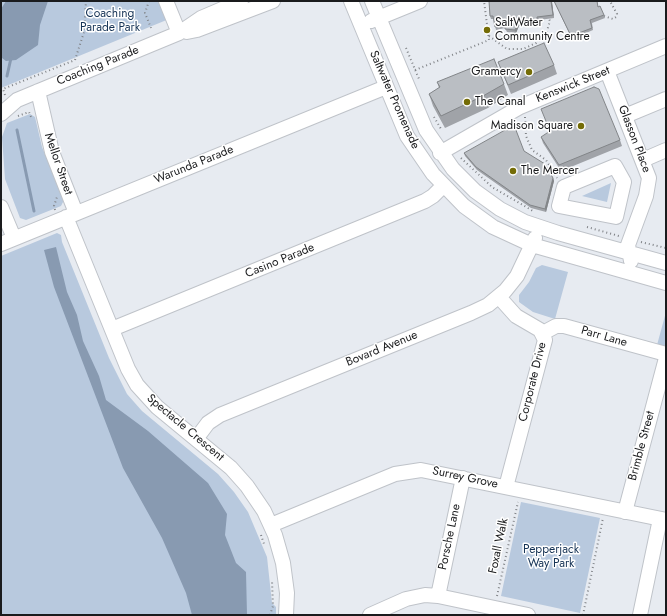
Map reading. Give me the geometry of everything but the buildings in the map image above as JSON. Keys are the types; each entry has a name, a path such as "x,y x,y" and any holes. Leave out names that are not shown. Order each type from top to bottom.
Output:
{"street":[{"path":"166,1 179,33"},
{"name":"Coaching Parade","path":"1,114 17,100 179,33 201,18 241,1"},
{"name":"Coaching Parade","path":"179,33 197,30 273,1"},
{"name":"Saltwater Promenade","path":"351,1 386,87 414,148 443,186 477,217 532,245 666,283"},
{"name":"Saltwater Promenade","path":"372,1 414,106 426,130 446,149 463,179 485,198 514,217 538,227 633,243 666,262"},
{"path":"361,25 420,1"},
{"name":"Kenswick Street","path":"446,149 520,107 666,46"},
{"name":"Glasson Place","path":"607,71 649,178 646,196 633,243"},
{"name":"Warunda Parade","path":"7,241 386,87"},
{"name":"Mellor Street","path":"38,91 50,146 71,215"},
{"name":"Coaching Parade","path":"2,93 17,100"},
{"path":"625,116 666,99"},
{"path":"643,160 666,150"},
{"path":"615,166 624,182 623,190 616,217 560,206 564,187 615,166"},
{"name":"Casino Parade","path":"112,329 425,201 433,196 443,186"},
{"path":"623,190 646,196"},
{"path":"1,207 7,241"},
{"name":"Spectacle Crescent","path":"71,215 112,329 128,368 142,392 157,407 240,476 255,496 271,525 280,549 284,570 287,592 286,615"},
{"name":"Bovard Avenue","path":"196,438 208,423 220,415 471,313 499,297 517,276 532,245 538,227"},
{"path":"633,243 633,265 643,277"},
{"name":"Corporate Drive","path":"499,297 516,316 539,328 543,333 545,340 506,487"},
{"name":"Parr Lane","path":"543,333 556,326 564,326 666,354"},
{"name":"Brimble Street","path":"625,512 666,358"},
{"name":"Surrey Grove","path":"271,525 405,471 427,470 663,520"},
{"name":"Porsche Lane","path":"438,596 463,478"},
{"path":"640,615 663,520"},
{"path":"370,615 411,598 425,595 438,596 528,615"}],"path":[{"path":"75,60 84,32 86,1"},
{"path":"149,1 145,13 151,28"},
{"path":"415,70 489,40 484,1"},
{"path":"604,16 613,19 616,18 617,14 610,1"},
{"path":"489,36 507,50 523,49 536,43 546,34 550,21 547,15"},
{"path":"404,43 420,83"},
{"path":"434,116 446,149 492,187 517,203 538,213"},
{"path":"525,117 526,136 532,150 546,160 559,182"},
{"path":"582,226 633,243 666,248"},
{"name":"Foxall Walk","path":"497,596 518,500"},
{"path":"583,614 603,518"}],"green space":[{"name":"Coaching Parade Park","path":"1,1 161,1 169,19 1,88"},
{"path":"30,114 35,117 42,147 64,200 61,206 26,220 20,218 5,179 2,137 7,123"},
{"path":"611,183 607,202 582,196"},
{"path":"57,233 61,235 62,242 109,358 127,394 142,411 218,474 234,492 248,512 267,557 272,603 276,607 276,615 1,615 1,256"},
{"path":"542,265 568,272 555,319 533,312 519,302 519,295 529,282 536,268"},
{"path":"666,312 666,348 657,345"},
{"name":"Pepperjack Way Park","path":"521,502 600,518 580,613 501,596"}],"shaded area":[{"path":"6,1 48,1 40,25 38,45 16,60 6,61 2,58 1,52 1,9"},
{"path":"56,247 67,292 77,315 83,341 99,376 106,400 148,431 208,483 227,514 225,535 236,563 246,572 247,615 192,615 186,593 162,538 123,468 54,287 44,250"}],"waterway":[{"path":"7,76 11,58"},
{"path":"17,130 34,211"}],"place":[{"name":"SaltWater Community Centre","path":"487,30"},
{"name":"Gramercy","path":"529,72"},
{"name":"The Canal","path":"467,102"},
{"name":"Madison Square","path":"581,126"},
{"name":"The Mercer","path":"513,171"}]}
